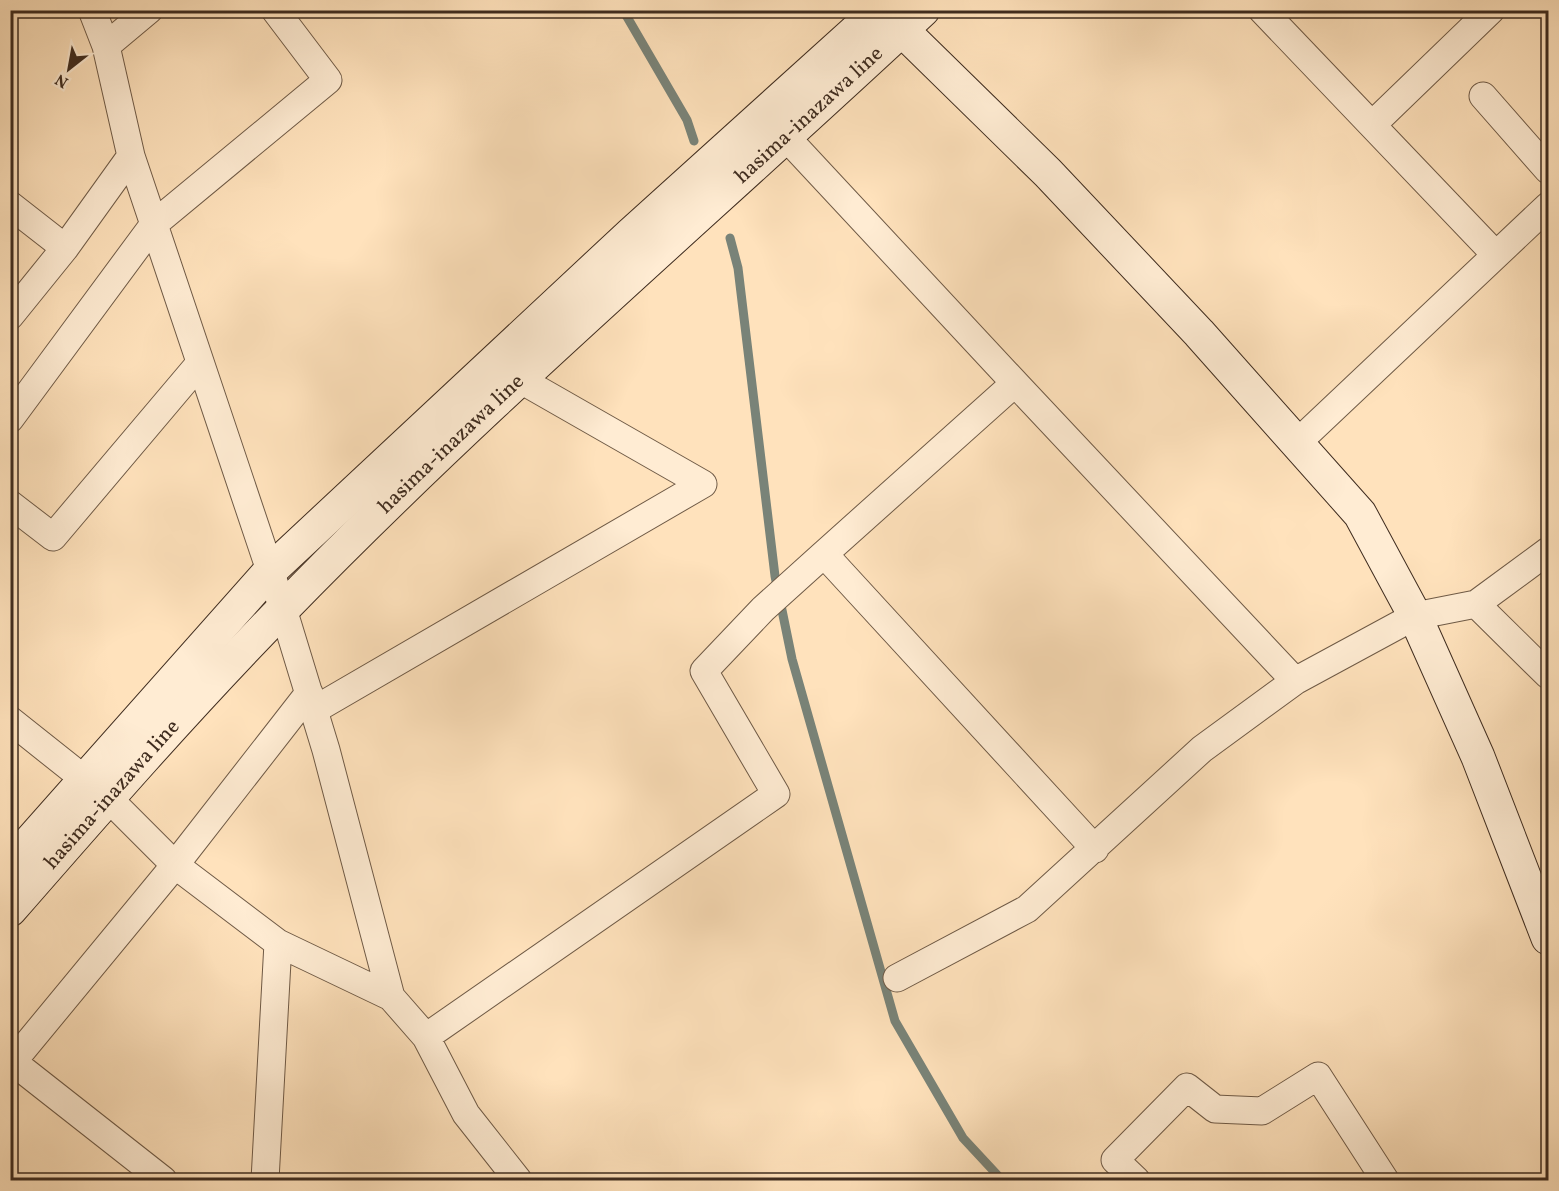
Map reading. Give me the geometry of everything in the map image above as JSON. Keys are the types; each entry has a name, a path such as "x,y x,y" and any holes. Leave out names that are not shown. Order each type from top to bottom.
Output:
{"main road":[{"name":"hasima-inazawa line","path":"10,864 97,788 651,256 785,136 897,15"},
{"name":"hasima-inazawa line","path":"10,910 97,788 270,571 631,234 897,15"},
{"path":"897,15 1199,333 1360,514 1415,616 1478,757 1548,938"}],"street":[{"path":"92,10 106,46 131,156 283,609 311,701 391,997"},
{"path":"106,46 150,10"},
{"path":"10,419 154,224 328,80 275,10"},
{"path":"1262,10 1496,255"},
{"path":"1372,125 1491,10"},
{"path":"1483,96 1548,170"},
{"path":"785,136 1295,681"},
{"path":"10,316 65,248 131,156"},
{"path":"10,205 65,248"},
{"path":"1297,443 1548,206"},
{"path":"10,504 53,537 200,363"},
{"path":"163,1180 12,1063 311,701 703,484 521,380"},
{"path":"426,1037 776,794 704,671 763,609 1015,384"},
{"path":"897,978 1027,909 1202,749 1295,681 1415,616 1476,604 1548,551"},
{"path":"824,554 1095,849"},
{"path":"1476,604 1548,675"},
{"path":"10,720 97,788 175,865 278,943 391,997 426,1037 466,1114 518,1180"},
{"path":"266,1180 278,943"},
{"path":"1136,1180 1115,1160 1186,1087 1215,1109 1262,1111 1318,1076 1385,1180"}],"waterway":[{"path":"623,10 687,120 694,141"},
{"path":"730,238 738,268 775,576 792,659 895,1021 963,1138 1002,1180"}]}
